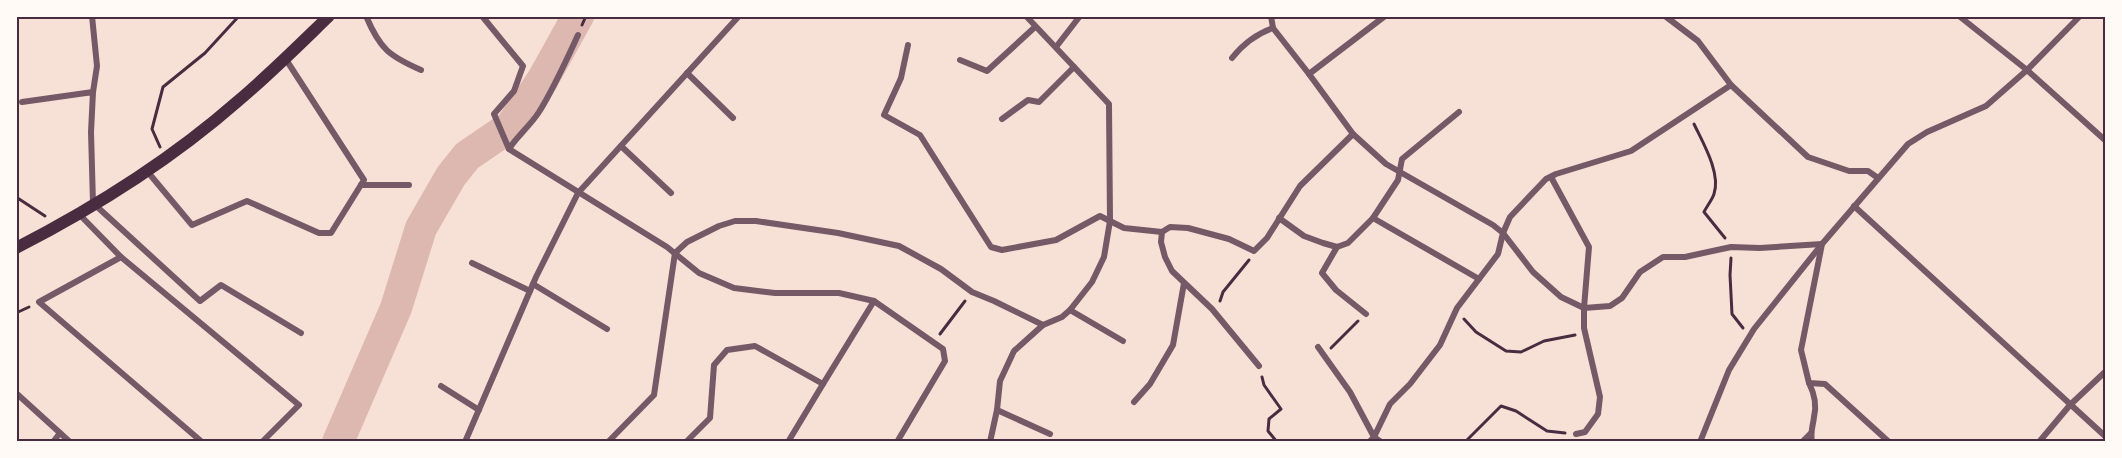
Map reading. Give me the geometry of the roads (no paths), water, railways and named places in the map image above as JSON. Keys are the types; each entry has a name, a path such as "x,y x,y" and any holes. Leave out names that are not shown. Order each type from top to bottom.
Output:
{"main road":[{"path":"16,248 57,226 165,159 238,102 329,16"}],"street":[{"path":"93,16 97,66 91,132 93,203 200,301 221,285 301,333"},
{"path":"366,16 383,48 399,60 421,70"},
{"path":"482,16 523,66 514,91 494,114 509,149 675,253 699,273 734,288 775,293 839,293 874,301 943,349 945,361 897,441"},
{"path":"465,441 533,284 578,193 739,16"},
{"path":"990,441 997,410 1000,381 1014,351 1043,325 1062,318 1092,282 1104,257 1110,221 1109,104 1026,16"},
{"path":"1056,47 1080,16"},
{"path":"1271,16 1273,28 1353,134 1386,164 1503,233 1533,272 1561,297 1584,308 1610,306 1622,298 1640,272 1663,257 1685,257 1731,247 1761,248 1822,244"},
{"path":"1309,74 1385,16"},
{"path":"1665,16 1698,41 1731,85 1808,157 1849,171 1868,171 1878,178"},
{"path":"1959,16 2027,70 2106,141"},
{"path":"1700,441 1729,370 1750,337 1822,244 1908,144 1938,127 1986,106 2027,70 2080,16"},
{"path":"960,60 987,71 1035,27"},
{"path":"1232,58 1240,48 1260,32 1273,28"},
{"path":"509,149 539,112 578,35"},
{"path":"908,45 901,78 884,115 920,135 991,247 1002,250 1056,240 1100,216 1124,228 1162,231 1170,227 1188,228 1229,239 1254,251 1267,238 1300,186 1353,134"},
{"path":"146,170 192,225 247,201 319,233 331,233 364,180 285,58"},
{"path":"1002,119 1028,100 1039,102 1074,67"},
{"path":"687,73 733,118"},
{"path":"1372,439 1390,404 1410,384 1440,345 1454,314 1498,254 1510,217 1538,187 1551,177 1631,151 1731,85"},
{"path":"22,102 93,92"},
{"path":"1280,218 1304,236 1337,247 1348,243 1373,218 1398,180 1402,159 1460,112"},
{"path":"621,146 671,193"},
{"path":"1551,177 1589,247 1584,308 1586,334 1600,398 1598,414 1585,432 1576,434"},
{"path":"361,185 410,185"},
{"path":"1854,206 2106,437"},
{"path":"78,213 121,257 298,405 262,441"},
{"path":"1373,218 1479,279"},
{"path":"608,441 654,395 675,253 687,242 719,226 735,221 756,221 838,233 899,246 941,269 972,292 1043,325"},
{"path":"1162,231 1161,242 1172,271 1212,309 1259,366"},
{"path":"1802,441 1811,438 1815,414 1814,393 1809,383 1801,350 1822,244"},
{"path":"1337,247 1322,273 1336,290 1366,314"},
{"path":"121,257 39,302 202,441"},
{"path":"472,263 530,291"},
{"path":"1134,402 1150,384 1173,345 1184,283"},
{"path":"533,284 607,329"},
{"path":"788,441 874,301"},
{"path":"1070,310 1123,341"},
{"path":"686,441 710,418 714,365 727,350 755,346 823,384"},
{"path":"1318,347 1350,392 1372,439"},
{"path":"2039,441 2070,405 2106,371"},
{"path":"1809,383 1825,384 1889,441"},
{"path":"441,386 478,410"},
{"path":"16,393 70,441"},
{"path":"997,410 1050,434"},
{"path":"53,441 60,433"},
{"path":"1372,439 1381,441"}],"waterway":[{"path":"338,442 396,308 421,228 451,176 467,156 511,126 543,79 578,16"}]}
